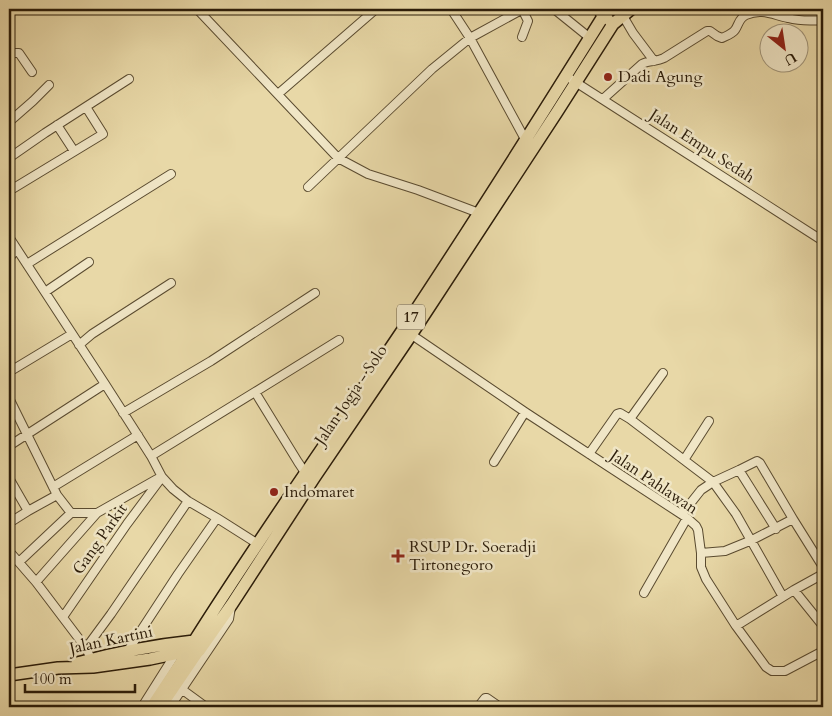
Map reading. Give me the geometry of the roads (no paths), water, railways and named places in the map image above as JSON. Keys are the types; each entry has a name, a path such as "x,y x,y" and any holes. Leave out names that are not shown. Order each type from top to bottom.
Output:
{"highway":[{"name":"Jalan Jogja - Solo","path":"197,646 232,604 310,476 557,112 604,11"},
{"name":"Jalan Jogja - Solo","path":"407,332 479,212 526,141 613,24 627,12"},
{"name":"Jalan Jogja - Solo","path":"197,646 258,544 310,476"},
{"path":"173,648 197,646"},
{"name":"Jalan Kartini","path":"58,668 127,652 173,648"},
{"name":"Jalan Kartini","path":"9,675 58,668 93,667 150,659 173,648"}],"main road":[{"path":"604,11 613,24"},
{"path":"161,707 176,685 197,646"},
{"path":"151,707 176,685"}],"street":[{"path":"198,9 338,158 368,174 479,212"},
{"path":"278,94 376,9"},
{"path":"451,9 470,38 526,141"},
{"path":"308,187 432,69 470,38 523,9 528,21 522,37"},
{"path":"554,9 590,38"},
{"path":"603,99 646,61 658,61 707,31 722,38 735,30 741,18 746,15 768,10 788,18 810,21 823,20"},
{"path":"627,12 654,61"},
{"path":"9,56 19,53 32,72"},
{"path":"9,158 129,79"},
{"name":"Jalan Empu Sedah","path":"571,79 823,241"},
{"path":"9,122 49,84"},
{"path":"9,191 103,134 86,106"},
{"path":"57,125 74,151"},
{"path":"27,264 172,174"},
{"path":"9,237 124,413 151,456 161,478 188,501 258,544"},
{"path":"9,258 16,249"},
{"path":"45,292 89,262"},
{"path":"79,345 92,334 171,283"},
{"path":"124,413 211,362 316,293"},
{"name":"Jalan Pahlawan","path":"407,332 684,516 696,526 702,567 706,579 736,626 766,667 772,670 785,671 823,651"},
{"path":"9,372 72,334"},
{"path":"151,456 339,340"},
{"path":"630,419 663,373"},
{"path":"9,446 105,384"},
{"path":"255,392 310,476"},
{"path":"9,398 53,487 71,513"},
{"path":"494,462 525,412"},
{"path":"588,454 616,414 620,413 630,419 713,482 752,540 783,597"},
{"path":"684,460 709,420"},
{"path":"53,487 138,436"},
{"path":"644,593 684,516 701,490 755,461 758,461 823,567"},
{"path":"739,470 776,529"},
{"path":"9,478 28,511"},
{"path":"36,582 97,513 161,478"},
{"name":"Gang Parkit","path":"63,617 161,478"},
{"path":"9,523 58,495"},
{"path":"86,648 188,501"},
{"path":"19,562 71,513 97,513"},
{"path":"127,652 217,518"},
{"path":"701,553 725,551 776,529 793,519"},
{"path":"9,551 63,617 86,648 91,659"},
{"path":"736,626 823,574"},
{"path":"794,590 823,626"},
{"path":"170,707 176,685 229,620 232,604"},
{"path":"142,707 173,648"},
{"path":"176,685 206,707"},
{"path":"478,707 487,698 500,707"}],"place":[{"name":"Dadi Agung","path":"608,77"},
{"name":"Indomaret","path":"274,492"},
{"name":"RSUP Dr. Soeradji Tirtonegoro","path":"398,556"}]}
